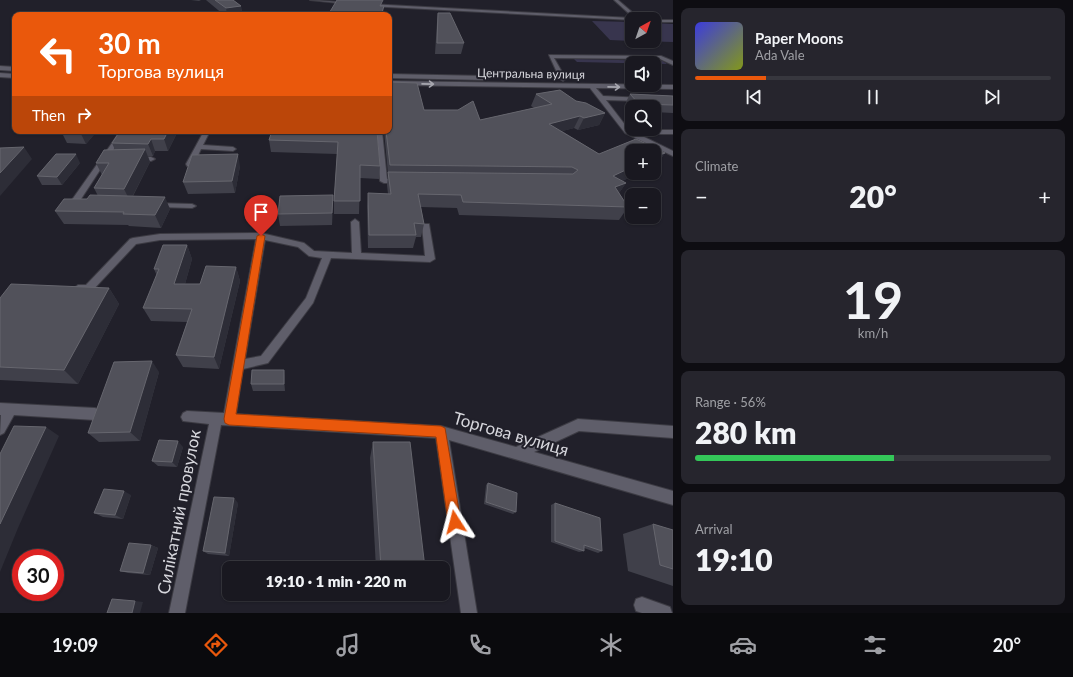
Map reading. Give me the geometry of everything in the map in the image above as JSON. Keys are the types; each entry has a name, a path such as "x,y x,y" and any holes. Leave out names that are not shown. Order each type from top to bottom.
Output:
{"street":[{"path":"312,0 353,3"},
{"path":"616,0 630,12"},
{"path":"360,4 625,20"},
{"path":"661,20 673,21"},
{"path":"563,79 551,56 661,58 673,63"},
{"path":"0,68 12,68"},
{"path":"0,75 12,76"},
{"name":"Центральна вулиця","path":"392,76 494,78"},
{"name":"Центральна вулиця","path":"509,78 613,80"},
{"path":"661,80 673,80"},
{"name":"Центральна вулиця","path":"392,83 673,87"},
{"path":"592,86 625,129"},
{"path":"601,98 651,99"},
{"path":"661,132 673,132"},
{"path":"89,204 73,204 107,159 120,137 128,134"},
{"path":"190,164 205,134"},
{"path":"379,134 384,180 407,181"},
{"path":"635,136 673,154"},
{"path":"198,147 233,149"},
{"path":"124,159 151,158"},
{"path":"152,205 192,206"},
{"path":"355,222 357,256"},
{"path":"65,289 88,289 134,241 160,237 261,236 301,245 312,254 430,259 426,226"},
{"name":"Силікатний провулок","path":"177,613 222,419 239,365 261,236"},
{"path":"239,365 264,360 310,300 328,255"},
{"path":"0,429 5,409 95,414"},
{"name":"Торгова вулиця","path":"187,417 441,432 673,498"},
{"path":"517,453 578,425 673,432"},
{"path":"441,432 469,613"},
{"path":"642,605 664,613"}],"shaded area":[{"path":"592,21 625,22 625,41 610,40"},
{"path":"661,23 673,24 673,42 661,42"},
{"path":"574,59 625,60 625,63 577,62"},
{"path":"661,61 663,61 667,64 661,64"}],"building":[{"path":"215,0 233,0 241,6 226,8"},
{"path":"337,0 383,0 380,6 384,6 382,12 330,12"},
{"path":"438,13 450,13 464,43 437,43"},
{"path":"392,82 417,83 424,110 458,110 473,101 480,120 552,104 536,94 560,90 576,101 586,103 605,113 584,118 580,116 549,124 599,154 636,139 646,144 625,144 625,170 613,176 626,183 615,187 625,202 625,207 463,202 461,195 418,194 424,224 414,223 416,235 369,235 368,193 391,194 388,172 573,174 578,170 572,167 390,165 386,134 392,134"},
{"path":"630,94 673,96 673,105 661,105 661,100 635,100"},
{"path":"118,134 166,134 164,139 151,139 148,144 112,143"},
{"path":"271,134 377,134 380,166 360,165 360,201 334,201 338,142 269,140"},
{"path":"24,147 0,173 0,148"},
{"path":"145,149 124,189 94,188 109,163 96,163 104,150"},
{"path":"56,154 76,154 57,177 37,176"},
{"path":"238,154 232,181 183,182 192,155"},
{"path":"90,195 165,197 155,215 123,214 124,212 55,211 64,199 87,199"},
{"path":"333,195 332,213 278,214 280,196"},
{"path":"163,245 187,245 174,284 200,284 206,266 236,267 214,357 176,355 192,309 143,308 159,269 154,269"},
{"path":"11,284 109,288 64,370 0,367 0,298"},
{"path":"152,361 130,432 88,433 114,362"},
{"path":"252,370 284,370 284,384 251,384"},
{"path":"14,426 46,427 0,524 0,454"},
{"path":"159,440 178,441 172,462 152,461"},
{"path":"373,442 410,442 424,561 381,561"},
{"path":"488,483 517,493 516,512 486,502"},
{"path":"104,489 124,491 115,515 94,513"},
{"path":"214,497 234,498 225,553 203,551"},
{"path":"555,503 600,518 602,551 584,545 584,551 555,541"},
{"path":"653,524 673,530 673,569 660,565"},
{"path":"129,543 151,545 143,573 120,571"},
{"path":"112,599 135,601 132,613 107,613"}],"route":[{"path":"261,236 229,419 441,432 455,522"}]}
